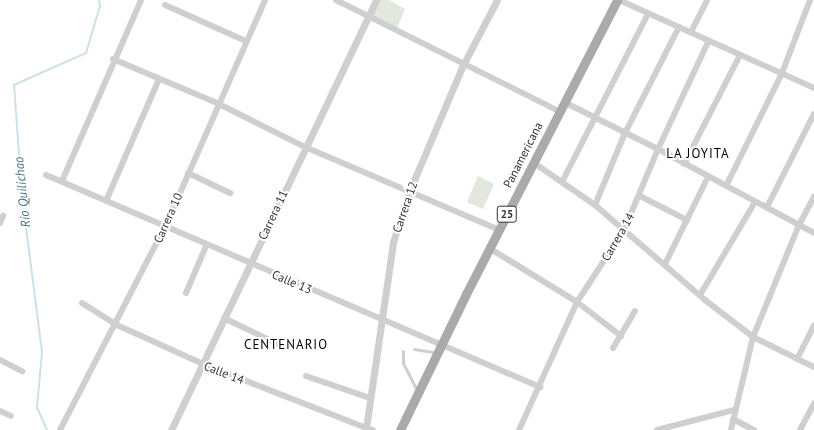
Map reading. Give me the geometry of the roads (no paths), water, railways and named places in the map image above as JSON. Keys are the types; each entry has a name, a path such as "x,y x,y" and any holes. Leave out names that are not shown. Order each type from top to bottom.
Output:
{"main road":[{"name":"Panamericana","path":"400,430 437,348 495,228 611,0"},
{"name":"Panamericana","path":"395,430 618,0"}],"street":[{"path":"62,181 113,59 141,0"},
{"name":"Carrera 10","path":"60,430 72,411 117,325 165,227 217,103 265,0"},
{"path":"336,0 555,110"},
{"name":"Carrera 11","path":"171,430 376,0"},
{"name":"Carrera 12","path":"368,429 370,398 393,242 409,192 463,65 496,0"},
{"path":"618,0 814,88"},
{"path":"691,32 707,0"},
{"path":"726,186 782,73 810,0"},
{"path":"165,4 246,41"},
{"path":"562,182 648,14"},
{"path":"595,205 625,133 679,27"},
{"name":"Carrera 14","path":"519,430 540,387 577,302 624,230 640,196 658,148 709,40"},
{"path":"684,164 740,55"},
{"path":"113,59 217,103 305,147 495,228"},
{"path":"106,201 159,79"},
{"path":"564,102 595,119 658,148 684,164 814,233"},
{"path":"767,207 814,114"},
{"path":"534,163 595,205 700,295 753,337 814,367"},
{"path":"188,173 230,193"},
{"name":"Calle 13","path":"46,175 206,246 382,321 437,348 540,387"},
{"path":"665,264 708,177"},
{"path":"640,196 687,220"},
{"path":"731,430 734,410 753,337 799,225 814,198"},
{"path":"700,295 755,202"},
{"path":"0,223 3,216"},
{"path":"186,293 206,246"},
{"path":"489,248 577,302 620,336"},
{"name":"Calle 14","path":"82,303 117,325 203,364 368,429"},
{"path":"613,348 635,311"},
{"path":"224,318 284,346"},
{"path":"797,359 814,325"},
{"path":"0,360 22,371"},
{"path":"306,376 370,398"},
{"path":"800,430 814,404"},
{"path":"657,430 734,410"},
{"path":"0,411 11,416"},
{"path":"807,417 814,420"},
{"path":"733,419 754,430"},
{"path":"686,423 686,430"}],"lane":[{"path":"414,349 437,348"},
{"path":"403,351 401,354 403,363 416,389"}],"waterway":[{"name":"Río Quilichao","path":"47,430 37,408 42,352 22,196 14,85 86,53 100,6 99,0"}],"district":[{"name":"LA JOYITA","path":"698,154"},
{"name":"CENTENARIO","path":"286,345"}]}
